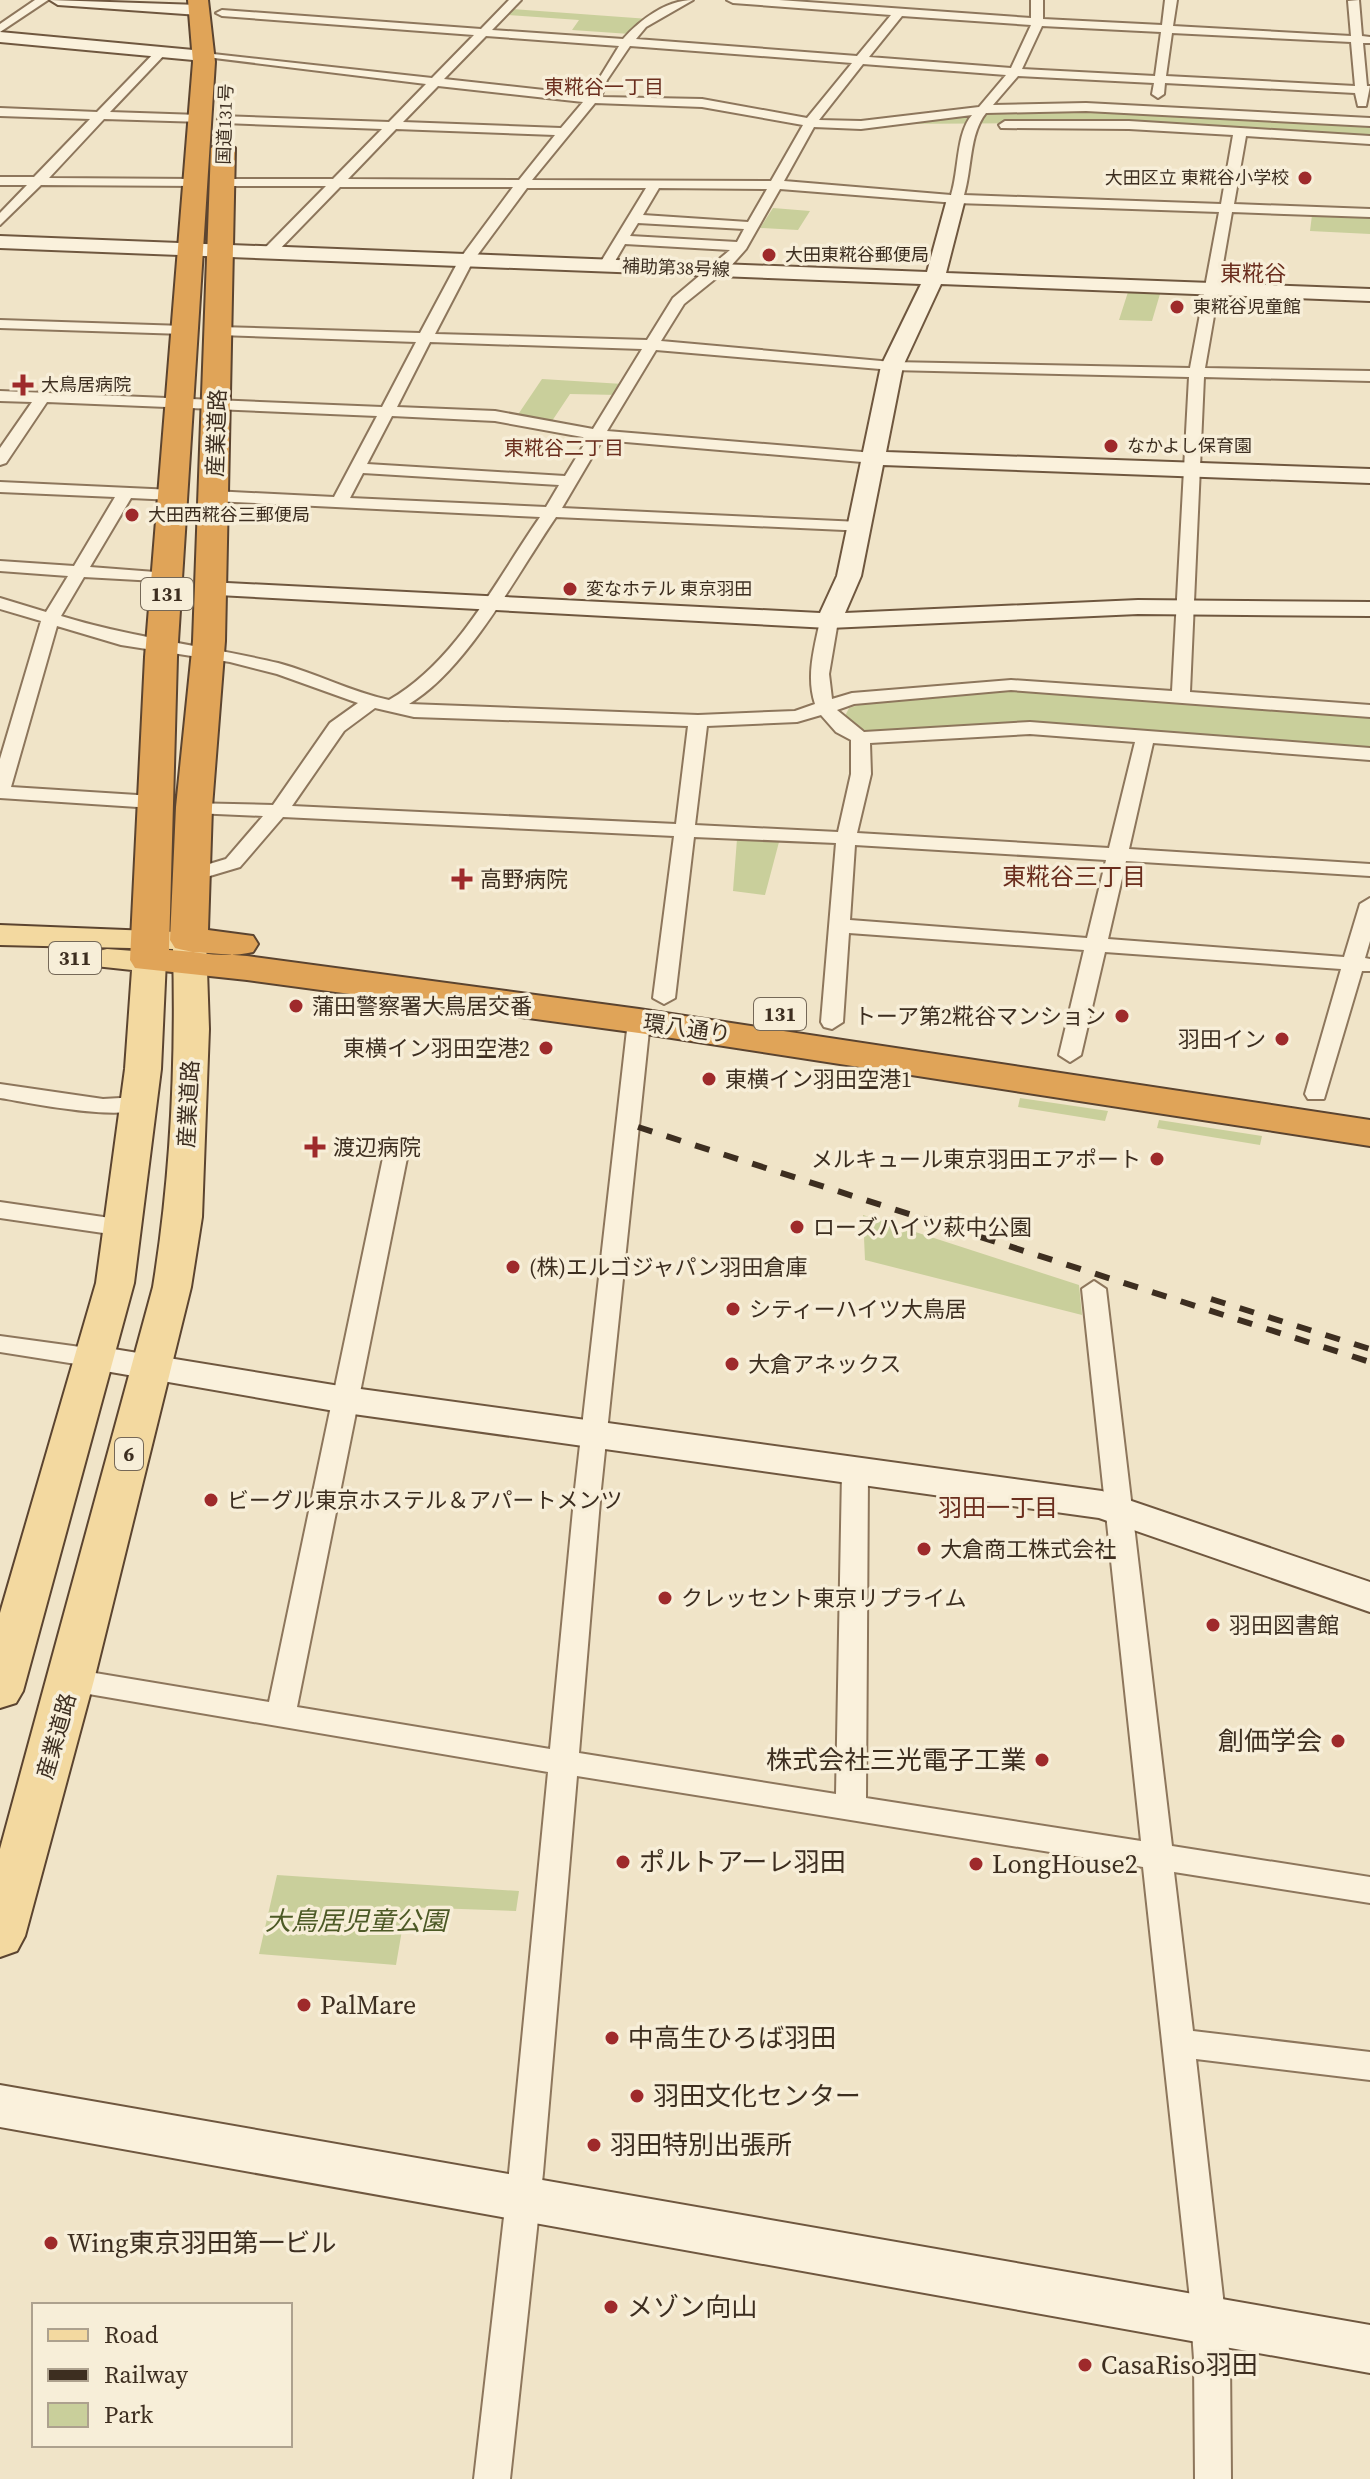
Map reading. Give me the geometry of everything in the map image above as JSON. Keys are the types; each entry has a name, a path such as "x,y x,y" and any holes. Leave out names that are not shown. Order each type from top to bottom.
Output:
{"highway":[{"name":"国道131号","path":"210,6 215,57 226,87 222,250"},
{"name":"国道131号","path":"189,249 199,119 215,57"},
{"name":"産業道路","path":"149,950 153,802 189,249"},
{"name":"産業道路","path":"189,951 194,807 208,654 222,250"},
{"name":"環八通り","path":"149,950 189,951 652,1010 1370,1133"},
{"name":"環八通り","path":"652,1010 832,1022 1070,1055 1370,1104"}],"main road":[{"name":"環八通り","path":"0,935 149,950"},
{"name":"環八通り","path":"0,955 149,950"},
{"name":"産業道路","path":"3,1673 112,1297 124,1228 138,1104 149,950"},
{"name":"産業道路","path":"0,1936 71,1680 172,1287 183,1217 192,1029 189,951"}],"street":[{"path":"0,29 42,0"},
{"path":"58,0 210,6 483,33 1015,72 1366,90"},
{"path":"269,252 515,0"},
{"path":"339,503 466,260 591,99 626,43 642,25 687,0"},
{"path":"733,0 1037,22 1364,40"},
{"path":"981,110 1015,72 1037,22 1037,0"},
{"path":"1156,109 1171,0"},
{"path":"880,124 981,110 1156,109 1366,122 1364,40 1354,1"},
{"path":"193,875 233,863 279,810 337,727 381,704 420,690 455,653 551,512 678,301 741,246 779,185 810,123 898,13"},
{"path":"0,37 162,51 591,99 702,103 810,123 1129,125 1370,140"},
{"path":"0,221 162,51"},
{"path":"981,110 984,125 956,199 934,279 892,366 849,576 829,621 820,698 824,709 839,728 860,738 1030,728 1370,754"},
{"path":"0,112 199,119"},
{"path":"224,119 563,132"},
{"path":"1181,694 1197,373 1240,132"},
{"path":"0,181 37,184 195,183"},
{"path":"224,182 779,185 956,199 1370,213"},
{"path":"606,265 655,184"},
{"path":"634,219 754,226"},
{"path":"621,240 741,246"},
{"name":"補助第38号線","path":"0,242 1370,295"},
{"path":"0,324 184,330"},
{"path":"219,331 652,345 892,366 1370,376"},
{"path":"0,396 495,416 598,435 874,458 1370,476"},
{"path":"0,460 42,398"},
{"path":"357,468 570,481"},
{"path":"0,487 173,495"},
{"path":"126,493 50,620 0,792 153,802"},
{"path":"213,496 860,527"},
{"path":"0,566 168,578"},
{"path":"208,589 829,621 1185,607 1370,609"},
{"path":"0,603 121,640 162,645 283,670 381,704 414,711 698,721 797,716 852,699 1001,685 1181,694 1370,711"},
{"path":"492,2479 524,2199 537,2027 566,1763 595,1433 652,1010 685,830 698,721"},
{"path":"1070,1055 1146,735"},
{"path":"832,1022 842,926 846,838 861,774 860,738"},
{"path":"194,807 846,838 1370,870"},
{"path":"1316,1094 1362,964 1370,904"},
{"path":"842,926 1362,964"},
{"path":"0,1091 103,1106 138,1104"},
{"path":"281,1716 396,1153"},
{"path":"0,1210 124,1228"},
{"path":"1094,1289 1121,1509 1207,2319 1213,2479"},
{"path":"0,1344 346,1400 1121,1509 1370,1597"},
{"path":"851,1808 855,1473"},
{"path":"71,1680 566,1763 1370,1890"},
{"path":"1178,2043 1370,2066"},
{"path":"0,2106 1370,2349"}],"green space":[{"path":"512,9 649,19 630,34 572,30 579,20 507,15"},
{"path":"1087,108 1370,123 1370,138 1067,123 884,124 993,110"},
{"path":"773,208 810,211 798,230 760,228"},
{"path":"1312,215 1370,217 1370,234 1310,231"},
{"path":"1128,292 1160,294 1152,321 1119,320"},
{"path":"542,379 623,384 619,395 570,394 552,421 517,416"},
{"path":"1012,689 1370,716 1370,750 1047,724 869,731 854,727 845,716 849,708 865,703"},
{"path":"737,839 779,842 765,895 733,891"},
{"path":"1020,1098 1108,1111 1105,1121 1018,1107"},
{"path":"1159,1120 1262,1136 1260,1145 1157,1128"},
{"path":"863,1215 1079,1285 1082,1315 865,1260"},
{"name":"大鳥居児童公園","path":"277,1875 519,1891 516,1911 406,1907 396,1965 259,1954"}],"railway":[{"path":"638,1127 1370,1362"},
{"path":"1211,1299 1370,1349"}],"place":[{"name":"大田区立 東糀谷小学校","path":"1305,178"},
{"name":"大田東糀谷郵便局","path":"769,255"},
{"name":"東糀谷児童館","path":"1177,307"},
{"name":"大鳥居病院","path":"23,385"},
{"name":"なかよし保育園","path":"1111,446"},
{"name":"大田西糀谷三郵便局","path":"132,515"},
{"name":"変なホテル 東京羽田","path":"570,589"},
{"name":"高野病院","path":"462,879"},
{"name":"蒲田警察署大鳥居交番","path":"296,1006"},
{"name":"トーア第2糀谷マンション","path":"1122,1016"},
{"name":"羽田イン","path":"1282,1039"},
{"name":"東横イン羽田空港2","path":"546,1048"},
{"name":"東横イン羽田空港1","path":"709,1079"},
{"name":"渡辺病院","path":"315,1147"},
{"name":"メルキュール東京羽田エアポート","path":"1157,1159"},
{"name":"ローズハイツ萩中公園","path":"797,1227"},
{"name":"(株)エルゴジャパン羽田倉庫","path":"513,1267"},
{"name":"シティーハイツ大鳥居","path":"733,1309"},
{"name":"大倉アネックス","path":"732,1364"},
{"name":"ビーグル東京ホステル＆アパートメンツ","path":"211,1500"},
{"name":"大倉商工株式会社","path":"924,1549"},
{"name":"クレッセント東京リプライム","path":"665,1598"},
{"name":"羽田図書館","path":"1213,1625"},
{"name":"創価学会","path":"1338,1741"},
{"name":"株式会社三光電子工業","path":"1042,1760"},
{"name":"ポルトアーレ羽田","path":"623,1862"},
{"name":"LongHouse2","path":"976,1864"},
{"name":"PalMare","path":"304,2005"},
{"name":"中高生ひろば羽田","path":"612,2038"},
{"name":"羽田文化センター","path":"637,2096"},
{"name":"羽田特別出張所","path":"594,2145"},
{"name":"Wing東京羽田第一ビル","path":"51,2243"},
{"name":"メゾン向山","path":"611,2307"},
{"name":"CasaRiso羽田","path":"1085,2365"}],"district":[{"name":"東糀谷一丁目","path":"604,87"},
{"name":"東糀谷","path":"1253,273"},
{"name":"東糀谷二丁目","path":"564,448"},
{"name":"東糀谷三丁目","path":"1074,877"},
{"name":"羽田一丁目","path":"998,1508"}]}
